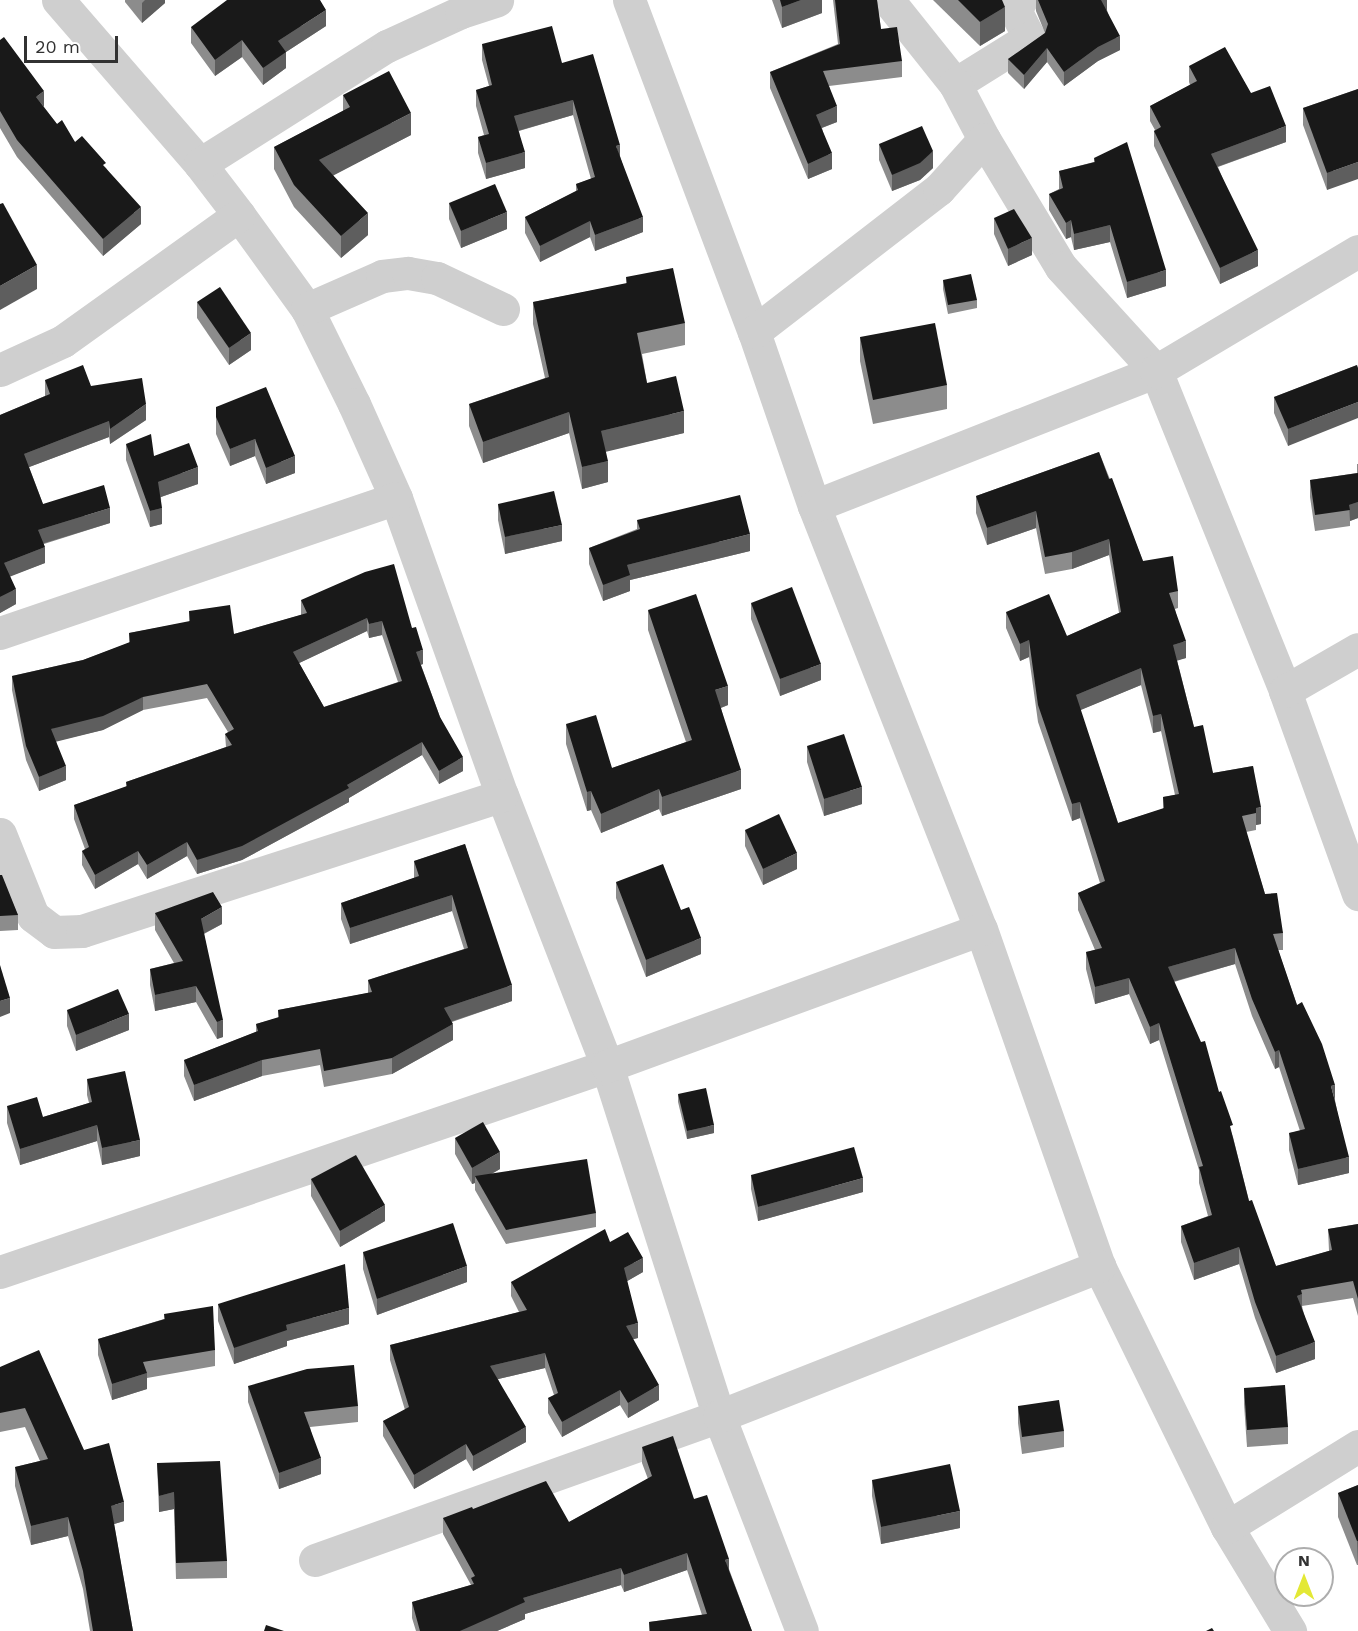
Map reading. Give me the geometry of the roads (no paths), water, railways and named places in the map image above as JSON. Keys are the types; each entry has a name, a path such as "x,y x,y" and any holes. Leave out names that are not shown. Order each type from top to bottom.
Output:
{"street":[{"path":"58,0 200,164 307,309 396,498 502,795 607,1066 719,1416 802,1631"},
{"path":"200,164 387,46 461,12 497,0"},
{"path":"630,0 754,332 814,506 981,929 1099,1266 1227,1527 1290,1631"},
{"path":"888,0 955,84 984,138 1061,267 1156,371 1284,691 1358,894"},
{"path":"955,84 1029,38 1014,10 1021,0"},
{"path":"754,332 939,189 984,138"},
{"path":"0,370 63,341 239,215"},
{"path":"814,506 1156,371 1358,251"},
{"path":"307,309 382,276 408,273 437,278 503,309"},
{"path":"0,633 396,498"},
{"path":"1284,691 1358,649"},
{"path":"0,834 33,916 54,932 81,931 502,795"},
{"path":"0,1272 607,1066 981,929"},
{"path":"315,1560 719,1416 1099,1266"},
{"path":"1227,1527 1358,1446"}]}
